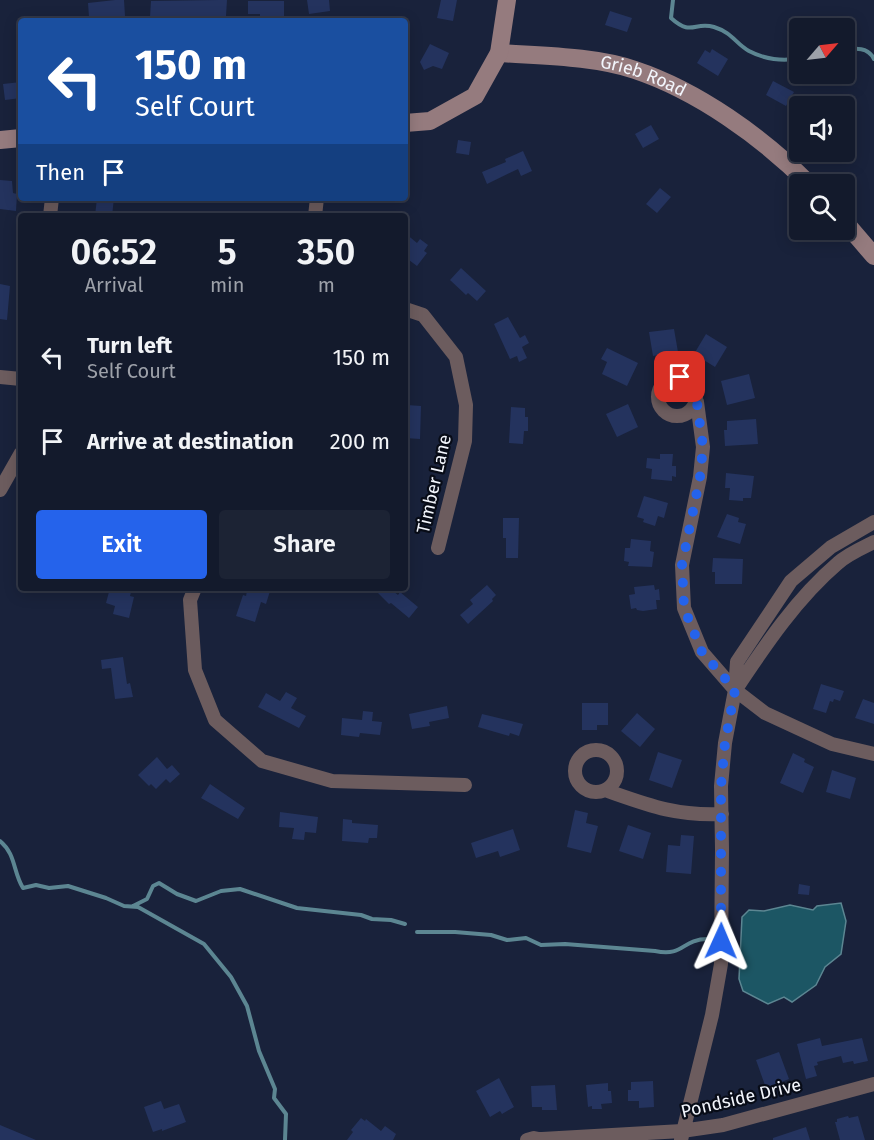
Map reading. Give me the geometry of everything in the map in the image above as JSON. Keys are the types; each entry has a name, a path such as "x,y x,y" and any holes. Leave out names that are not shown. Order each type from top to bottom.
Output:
{"street":[{"path":"408,123 430,121 475,96 499,53 507,0"},
{"name":"Grieb Road","path":"499,53 581,59 634,69 680,88 728,117 798,174"},
{"path":"0,140 18,138"},
{"path":"855,234 874,256"},
{"name":"Timber Lane","path":"408,310 423,315 456,357 466,405 465,441 438,548"},
{"path":"0,377 18,380"},
{"path":"697,402 703,447 700,477 682,565 684,608 702,652 735,690 765,713 832,744 874,754"},
{"path":"0,490 18,458"},
{"path":"682,1136 712,1015 721,964 721,786 737,662 791,581 831,546 874,522"},
{"path":"735,690 797,605 839,561 874,542"},
{"path":"194,591 190,600 195,670 215,720 262,761 332,781 465,785"},
{"path":"605,790 661,809 694,815 722,814"},
{"name":"Pondside Drive","path":"527,1140 682,1136 874,1084"}],"shaded area":[{"path":"841,903 846,921 841,954 825,967 816,985 792,1002 784,997 768,1004 743,991 739,979 742,917 749,910 764,911 790,905 813,910 817,906"}],"building":[{"path":"124,0 125,16 89,17 88,3"},
{"path":"227,0 226,16 150,17 151,1"},
{"path":"307,0 329,0 330,11 309,14"},
{"path":"441,0 457,0 453,21 437,18"},
{"path":"248,1 284,1 284,18 260,18 260,14 248,14"},
{"path":"610,11 632,18 627,32 605,25"},
{"path":"430,44 449,53 442,69 433,66 424,70 420,62"},
{"path":"712,49 728,59 718,76 697,63 705,50 710,53"},
{"path":"773,81 794,92 789,96 786,106 766,95"},
{"path":"18,82 18,98 5,100 3,84"},
{"path":"651,125 659,139 643,148 635,134"},
{"path":"458,140 471,142 469,155 456,153"},
{"path":"523,151 532,171 521,176 518,169 487,184 482,172 506,162 505,159"},
{"path":"0,180 12,181 13,193 17,194 16,211 0,209"},
{"path":"660,188 671,197 657,213 646,204"},
{"path":"97,201 114,201 112,213 95,213"},
{"path":"408,236 417,243 420,239 428,245 424,251 427,253 417,266 408,259"},
{"path":"461,268 486,291 477,301 468,293 466,295 450,280"},
{"path":"0,284 10,286 7,320 0,319"},
{"path":"508,317 520,338 525,335 529,343 522,347 527,358 519,362 517,356 510,359 494,324"},
{"path":"674,329 678,352 653,356 649,332"},
{"path":"706,334 727,347 715,367 694,354"},
{"path":"607,348 638,363 627,386 602,374 607,362 601,359"},
{"path":"749,374 755,398 727,405 721,381"},
{"path":"628,404 638,427 617,437 606,414"},
{"path":"408,405 421,406 420,439 408,438"},
{"path":"511,407 525,408 525,417 528,417 528,431 524,431 523,444 509,443"},
{"path":"756,419 758,444 725,446 724,430 727,430 727,421"},
{"path":"660,454 673,454 672,466 676,466 676,477 672,476 672,481 651,479 652,469 646,468 647,458 660,459"},
{"path":"726,473 754,476 751,498 743,498 743,501 729,500 730,488 725,488"},
{"path":"644,496 668,503 664,518 658,516 655,526 637,517"},
{"path":"727,514 739,518 738,522 746,524 740,544 717,537"},
{"path":"503,518 519,518 518,558 506,558"},
{"path":"631,539 651,541 650,551 654,552 652,567 628,566 629,562 624,561 625,548 630,548"},
{"path":"713,558 743,559 742,584 715,584 715,572 712,572"},
{"path":"487,585 496,595 493,601 468,624 460,615 473,604 470,600"},
{"path":"654,585 655,590 659,589 660,600 656,600 657,609 643,611 636,608 631,609 629,595 635,594 634,587"},
{"path":"109,591 131,591 130,596 134,597 129,618 113,614 115,606 106,603"},
{"path":"247,591 270,591 266,604 261,602 255,622 236,616 243,595 246,596"},
{"path":"376,591 393,591 398,595 400,592 418,607 409,618 391,603 389,604"},
{"path":"123,657 127,684 130,683 133,697 115,699 111,668 102,669 101,660"},
{"path":"821,684 844,691 840,701 834,699 833,702 830,701 826,713 813,709"},
{"path":"286,692 297,698 291,708 306,716 299,728 258,707 266,693 280,701"},
{"path":"863,699 874,703 874,724 855,718"},
{"path":"582,703 608,703 608,725 597,725 597,730 582,730"},
{"path":"447,706 449,718 429,722 430,726 412,729 409,714"},
{"path":"363,711 373,712 372,721 382,722 380,735 360,733 359,737 341,735 342,718 362,720"},
{"path":"637,713 655,729 640,747 621,731"},
{"path":"482,714 523,724 519,736 510,733 509,736 478,727"},
{"path":"658,752 682,760 672,788 649,780"},
{"path":"793,753 814,767 803,793 780,783"},
{"path":"157,757 167,769 172,765 180,774 170,783 166,779 156,789 151,784 149,786 138,775"},
{"path":"832,770 856,778 850,799 826,792"},
{"path":"210,784 245,808 238,819 201,798"},
{"path":"575,810 588,813 586,823 598,826 591,853 567,847"},
{"path":"280,812 318,817 316,833 305,832 304,840 292,839 294,828 279,827"},
{"path":"343,819 352,820 352,823 378,825 377,838 369,838 368,843 342,841"},
{"path":"628,825 651,833 643,859 619,851"},
{"path":"513,829 520,850 500,857 498,851 476,858 471,843"},
{"path":"681,835 694,836 691,874 666,872 668,845 680,846"},
{"path":"799,884 810,886 809,895 798,894"},
{"path":"820,1038 822,1046 862,1038 868,1061 854,1064 853,1061 843,1063 841,1056 817,1062 818,1065 814,1066 817,1076 806,1079 797,1044"},
{"path":"779,1052 789,1079 766,1088 756,1060"},
{"path":"499,1078 514,1107 502,1114 500,1111 490,1117 476,1091"},
{"path":"653,1081 654,1107 639,1108 639,1101 628,1101 631,1082"},
{"path":"608,1083 612,1103 601,1104 602,1109 588,1107 586,1085"},
{"path":"555,1085 557,1110 532,1107 531,1086"},
{"path":"161,1101 164,1109 179,1104 186,1122 153,1132 144,1107"},
{"path":"848,1116 849,1118 858,1116 865,1140 840,1140 835,1122 837,1119"},
{"path":"361,1118 365,1121 366,1119 381,1131 385,1126 396,1134 393,1140 347,1140 353,1132 351,1130"},
{"path":"0,1125 36,1140 0,1140"},
{"path":"806,1127 810,1140 773,1140 773,1138"}],"waterway":[{"path":"673,0 671,18 678,24 689,28 714,27 726,32 744,48 755,54 767,58 789,60"},
{"path":"855,49 865,50 874,59"},
{"path":"0,841 12,857 23,888 36,885 49,888 68,886 124,906 138,907 204,944 231,977 247,1006 259,1051 275,1089 274,1098 286,1114 285,1140"},
{"path":"133,906 147,899 153,886 159,883 177,894 196,901 221,891 240,889 297,908 361,915 405,924"},
{"path":"417,932 455,932 491,935 507,940 526,938 541,945 565,944 665,952 672,952 693,942 708,939"}],"route":[{"path":"680,377 695,388 703,447 700,477 682,565 684,608 702,652 735,690 725,743 721,786 723,849 721,941"}]}
